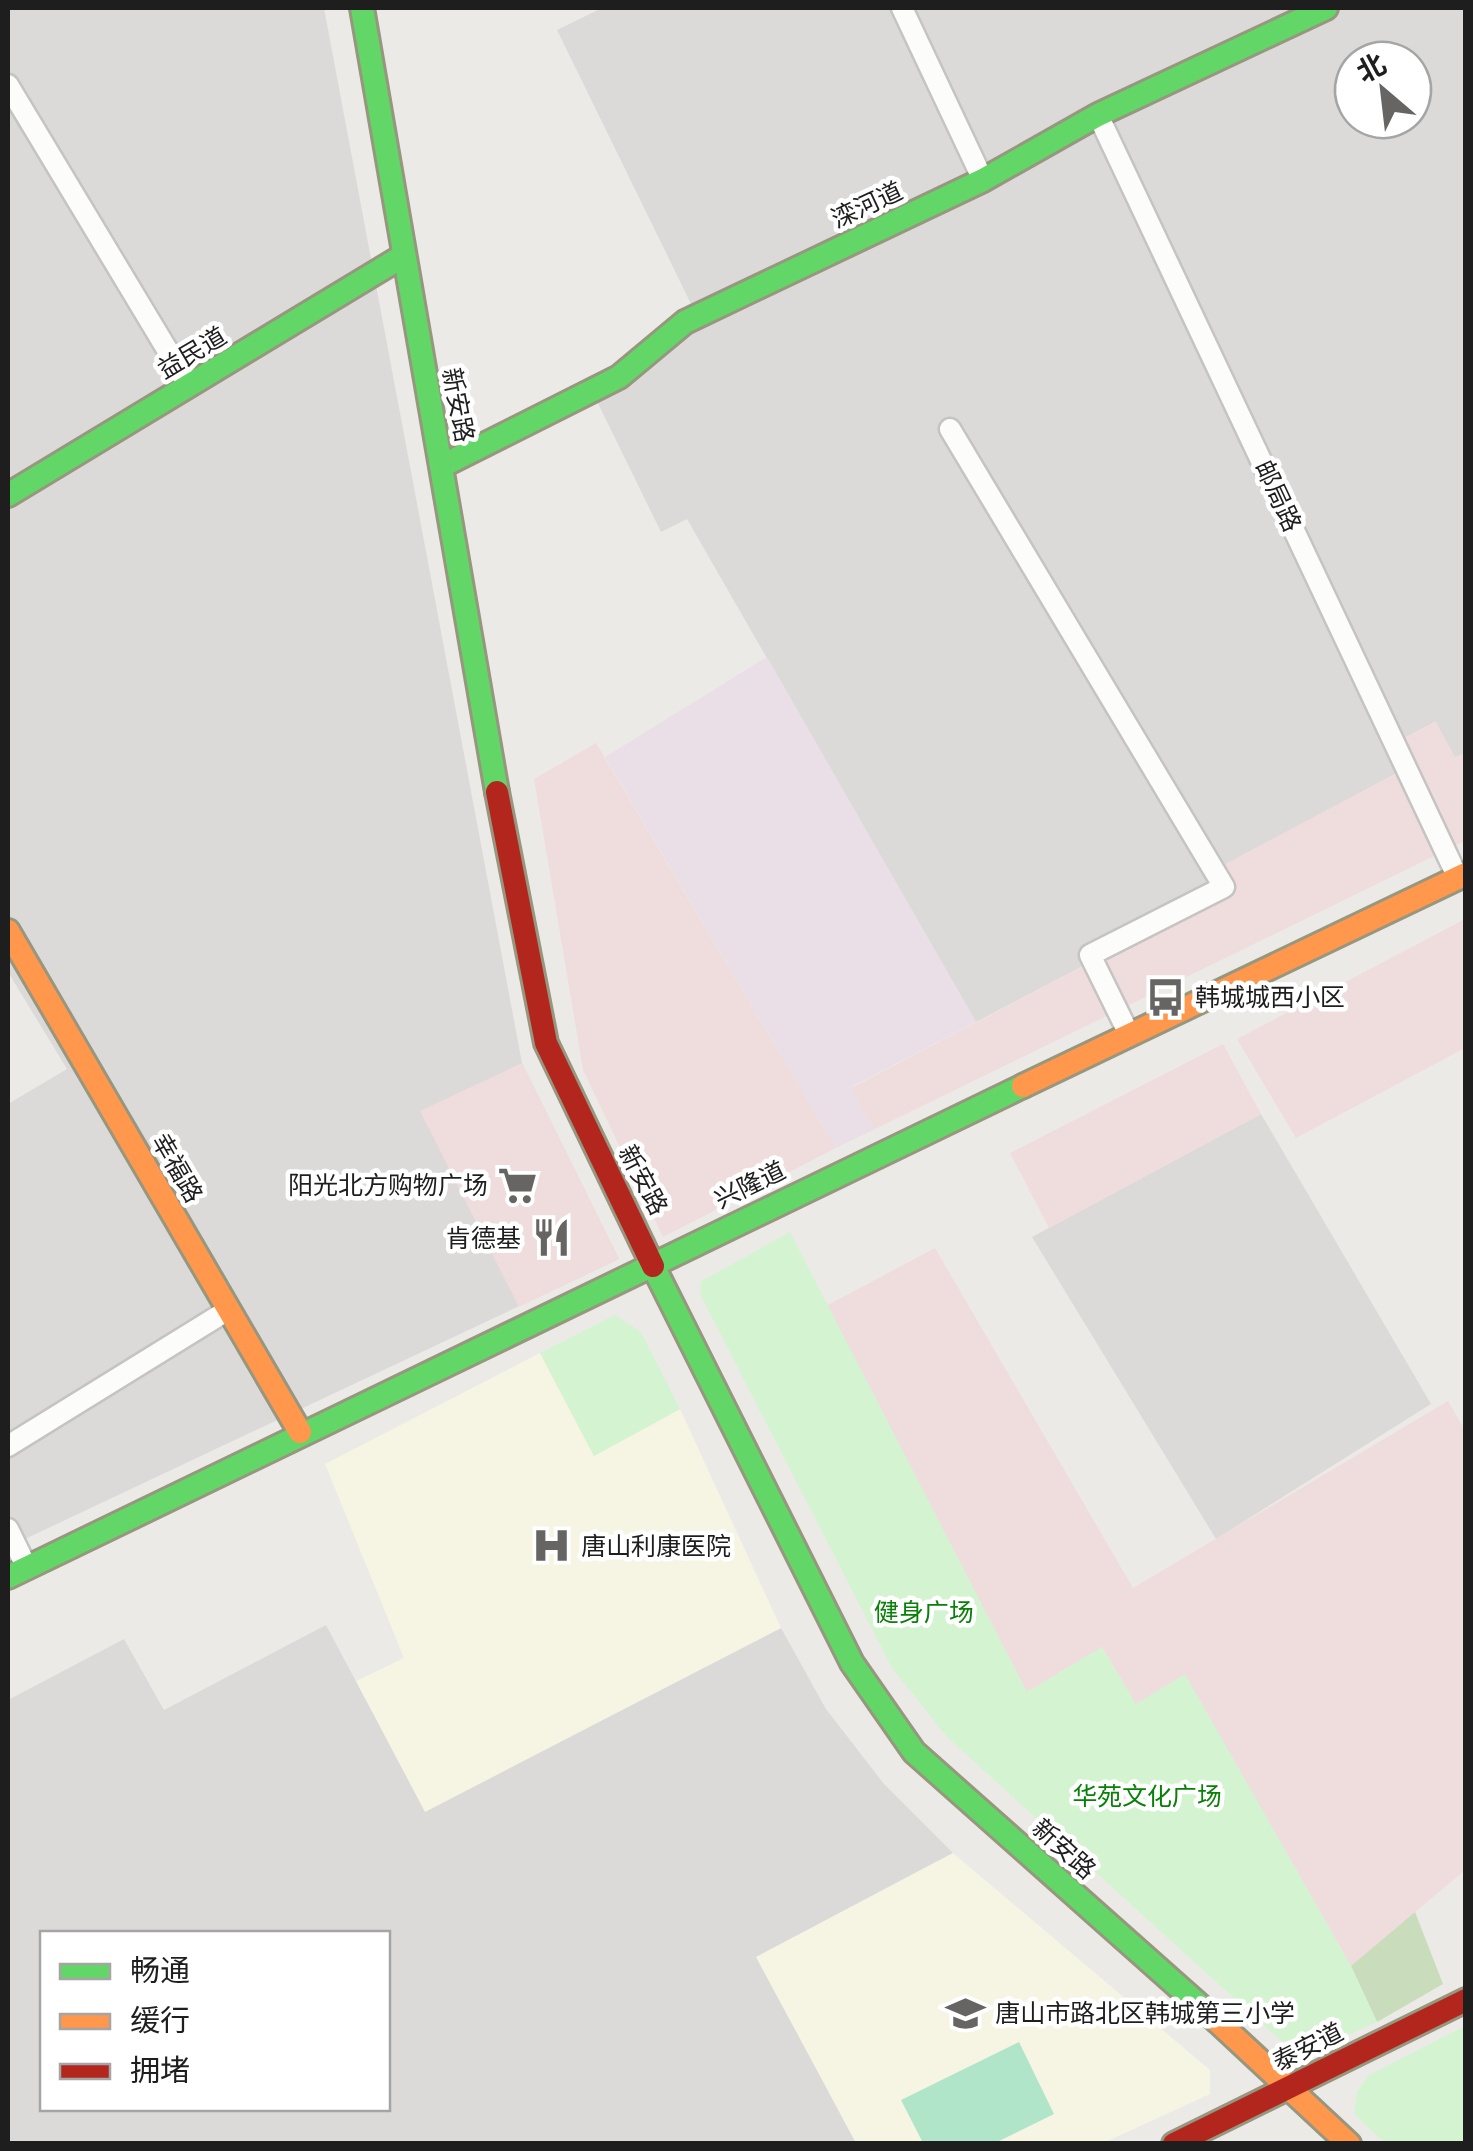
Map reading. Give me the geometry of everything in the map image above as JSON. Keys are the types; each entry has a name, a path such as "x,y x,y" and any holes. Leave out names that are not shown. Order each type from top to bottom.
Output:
{"main road":[{"name":"新安路","path":"350,8 397,261 512,966 543,1078 649,1264"},
{"name":"新安路","path":"362,8 397,261 442,466 522,943 546,1043 561,1082 852,1662 914,1752 1349,2144"},
{"name":"滦河道","path":"442,466 619,377 685,322 983,180 1098,114 1326,8"},
{"name":"益民道","path":"8,495 397,261"},
{"name":"兴隆道","path":"18,1573 300,1432 1462,876"},
{"name":"幸福路","path":"8,932 300,1432"},
{"name":"泰安道","path":"1174,2144 1466,2000"},
{"name":"新安路","path":"1285,2089 1332,2144"}],"street":[{"path":"902,8 983,180"},
{"path":"8,84 189,386"},
{"name":"邮局路","path":"1098,114 1462,876"},
{"path":"950,430 1224,887 1090,955 1129,1034"},
{"path":"8,1446 228,1310"},
{"path":"8,1529 18,1573"}],"shaded area":[{"path":"8,8 324,8 522,1063 619,1259 8,1547 8,1104 67,1069 8,972"},
{"path":"602,8 1465,8 1465,753 1455,758 1435,722 1385,748 1397,773 1215,870 1223,893 976,1022 687,519 661,532 589,385 694,310 557,30"},
{"path":"767,657 976,1022 851,1087 873,1130 836,1148 605,757"},
{"path":"1436,722 1455,757 1465,753 1465,841 873,1130 851,1088 1223,893 1214,870 1397,773 1385,748"},
{"path":"596,743 836,1148 663,1237 583,1070 534,779"},
{"path":"1465,919 1465,1048 1296,1138 1237,1039"},
{"path":"1223,1044 1261,1114 1049,1228 1010,1153"},
{"name":"阳光北方购物广场","path":"522,1063 619,1259 519,1307 420,1111"},
{"path":"1261,1114 1431,1404 1216,1539 1032,1237"},
{"path":"935,1248 1133,1588 1448,1401 1466,1432 1465,1870 1351,1966 1185,1675 1136,1705 1102,1647 1027,1692 826,1306"},
{"name":"唐山利康医院","path":"540,1353 594,1456 680,1409 781,1628 425,1812 356,1681 404,1658 325,1464"},
{"path":"326,1625 425,1811 781,1628 826,1709 884,1784 953,1853 757,1957 856,2143 8,2144 8,1700 124,1639 164,1710"},
{"name":"唐山市路北区韩城第三小学","path":"953,1853 1210,2070 1210,2094 1103,2143 856,2143 756,1957"}],"green space":[{"path":"790,1232 1027,1692 1102,1647 1136,1704 1185,1674 1351,1966 1377,2022 1316,2045 1279,2039 947,1737 892,1668 701,1296 700,1282"},
{"path":"615,1315 641,1332 680,1409 594,1456 540,1353"},
{"path":"1415,1912 1443,1984 1377,2022 1351,1966"},
{"path":"1465,2026 1465,2143 1385,2143 1354,2114 1357,2092 1369,2075"},
{"path":"1019,2042 1054,2114 995,2143 923,2143 901,2100"}],"traffic: fast":[{"path":"362,8 497,792"},
{"path":"442,466 619,377 685,322 983,180 1098,115 1326,8"},
{"path":"8,495 403,256"},
{"path":"8,1577 1023,1086"},
{"path":"653,1266 852,1663 914,1752 1217,2021"}],"traffic: slow":[{"path":"1023,1086 1466,874"},
{"path":"8,931 300,1432"},
{"path":"1217,2021 1349,2144"}],"traffic: jam":[{"path":"497,792 546,1043 653,1266"},
{"path":"1174,2144 1466,2000"}],"place":[{"name":"韩城城西小区","path":"1165,997"},
{"name":"阳光北方购物广场","path":"518,1185"},
{"name":"肯德基","path":"551,1238"},
{"name":"唐山利康医院","path":"551,1546"},
{"name":"唐山市路北区韩城第三小学","path":"965,2013"}],"park label":[{"name":"健身广场","path":"924,1612"},
{"name":"华苑文化广场","path":"1147,1796"}]}
